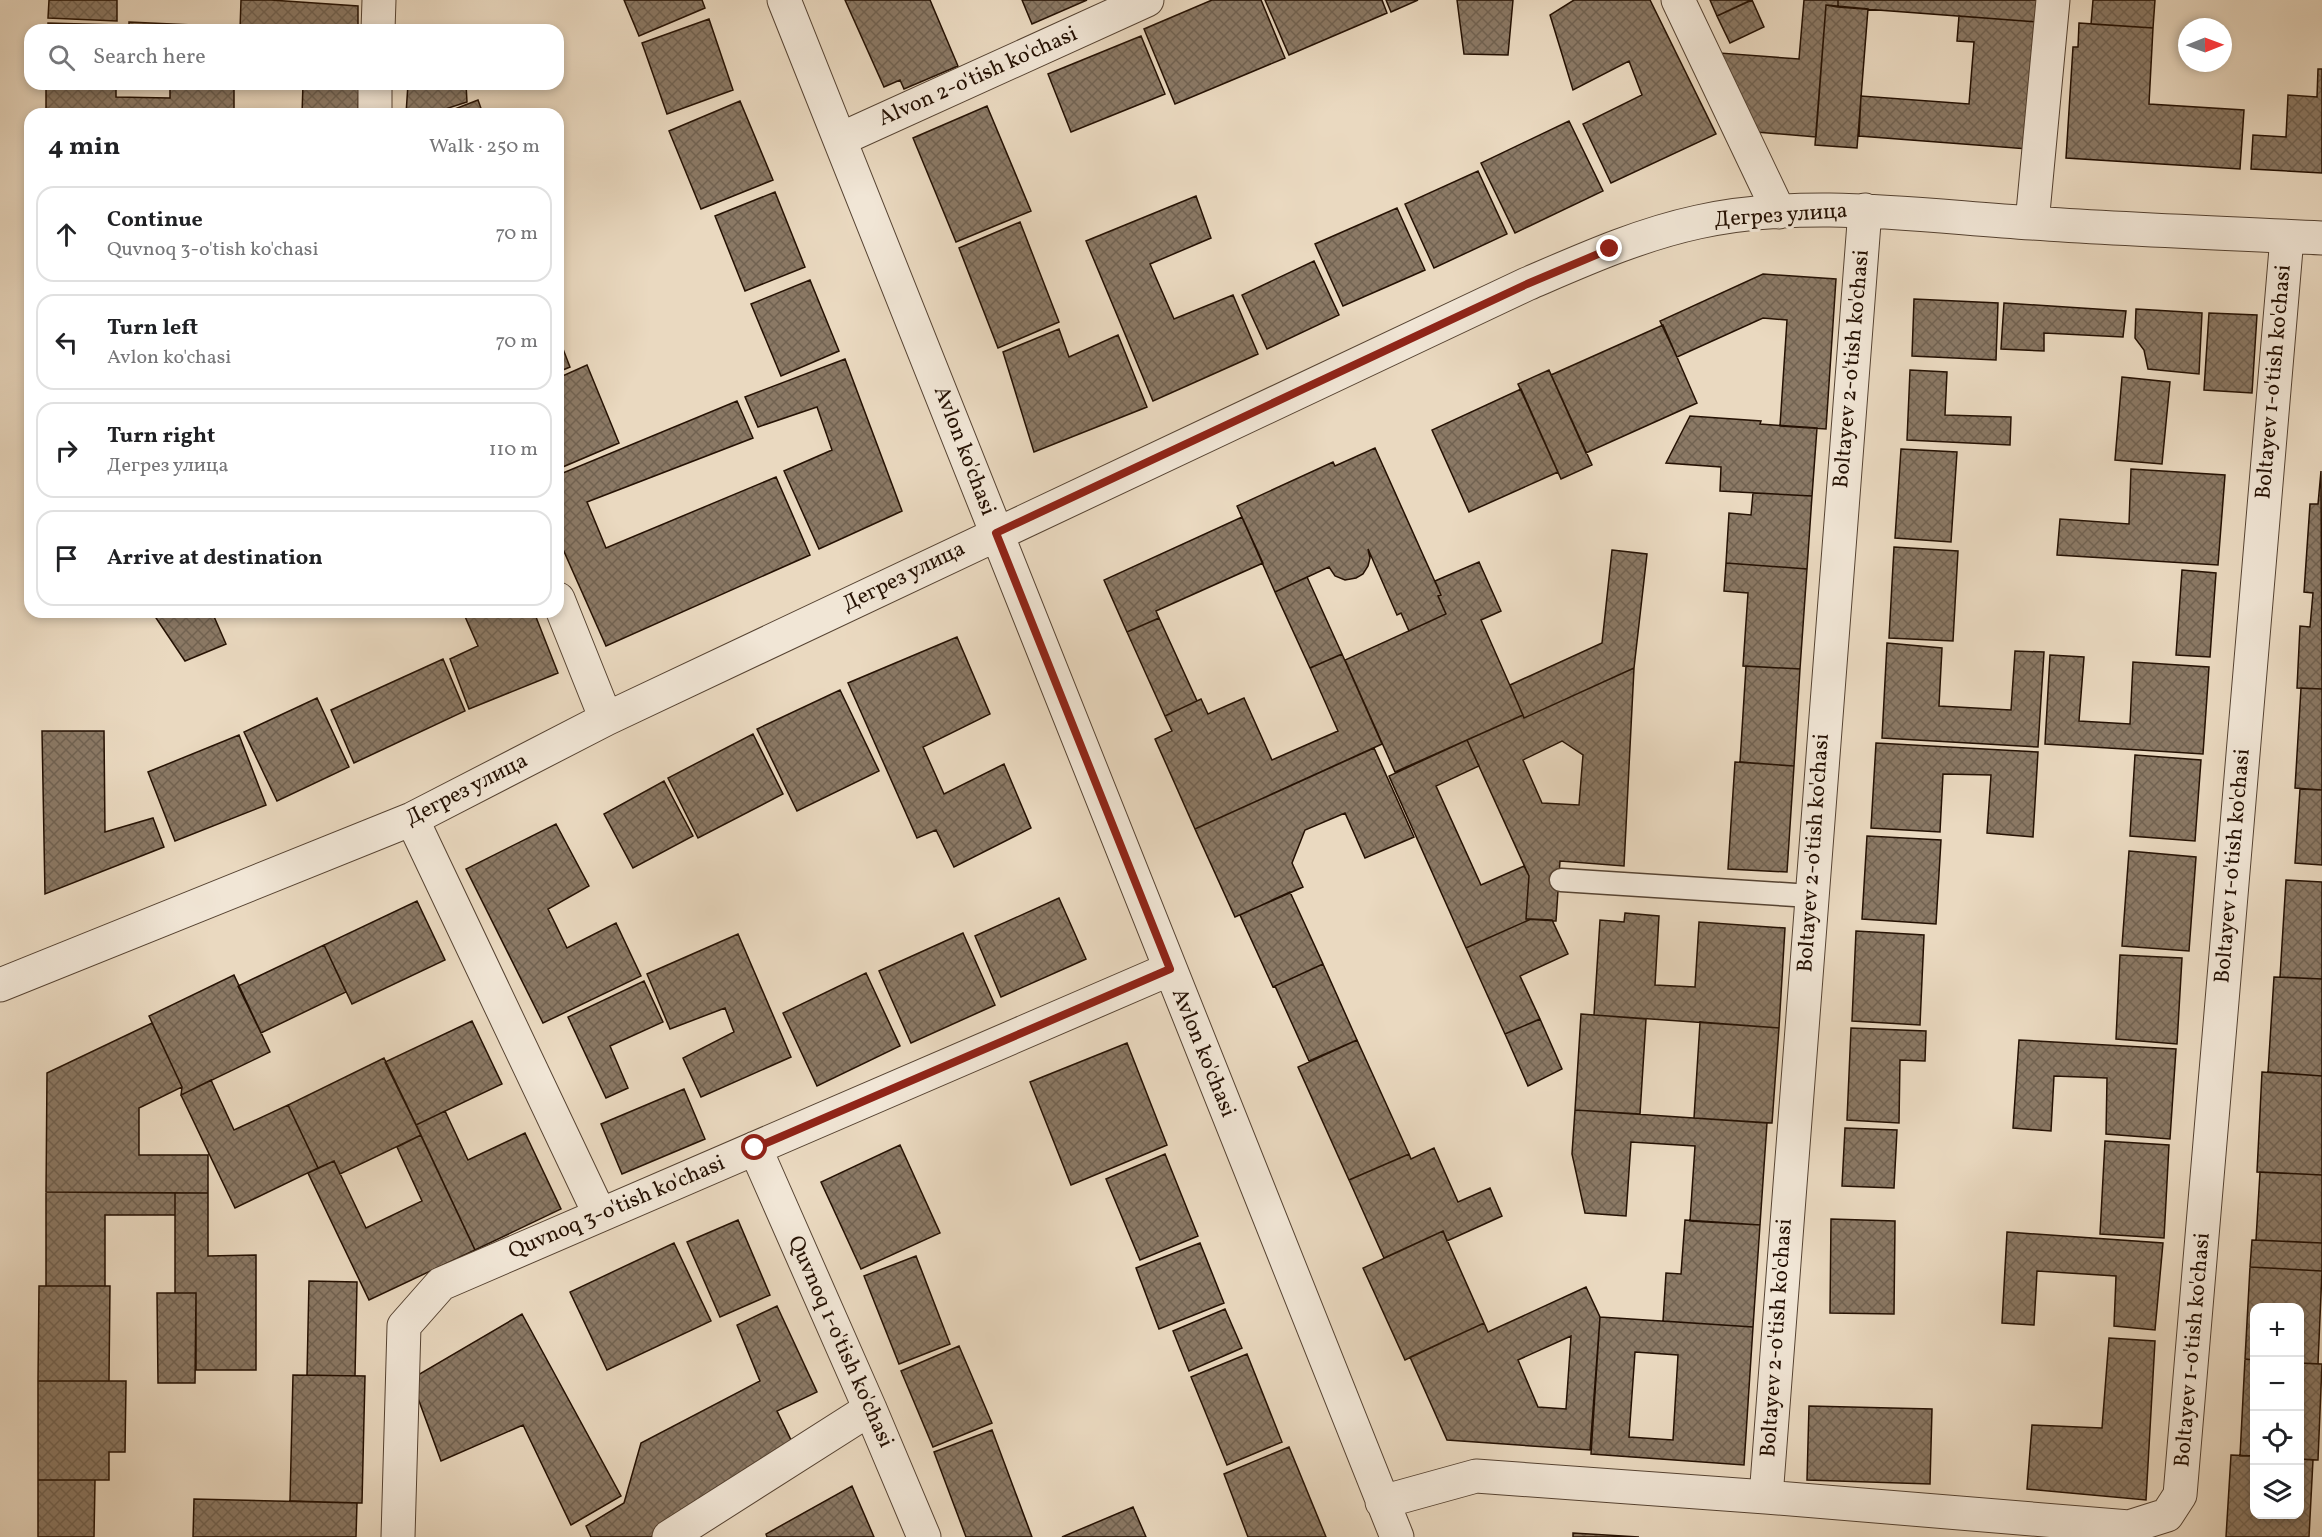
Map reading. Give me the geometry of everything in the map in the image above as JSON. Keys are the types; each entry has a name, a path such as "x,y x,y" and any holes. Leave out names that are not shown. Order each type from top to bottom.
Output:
{"street":[{"path":"378,24 379,0"},
{"name":"Avlon ko'chasi","path":"784,0 1397,1537"},
{"name":"Alvon 2-o'tish ko'chasi","path":"841,139 1147,0"},
{"path":"1678,0 1779,212"},
{"path":"2032,223 2053,0"},
{"path":"375,90 375,108"},
{"name":"Дегрез улица","path":"0,986 412,819 606,719 996,533 1527,284 1600,253 1656,233 1699,222 1779,212 1865,210 2032,223 2322,238"},
{"name":"Boltayev 2-o'tish ko'chasi","path":"1766,1497 1865,210"},
{"name":"Boltayev 1-o'tish ko'chasi","path":"1766,1497 2129,1527 2167,1515 2180,1495 2287,237"},
{"path":"564,614 606,719"},
{"path":"412,819 600,1215"},
{"name":"Quvnoq 3-o'tish ko'chasi","path":"398,1537 404,1326 441,1284 1170,969"},
{"name":"Quvnoq 1-o'tish ko'chasi","path":"755,1148 924,1537"},
{"path":"669,1537 870,1409"},
{"path":"1382,1502 1476,1476 1766,1497"}],"lane":[{"path":"1561,880 1811,896"}],"building":[{"path":"49,0 117,0 117,21 48,18"},
{"path":"241,0 358,6 358,24 240,24"},
{"path":"624,0 702,0 705,8 639,36"},
{"path":"845,0 930,0 958,66 904,89 900,80 884,87"},
{"path":"1022,0 1087,0 1032,24"},
{"path":"1212,0 1261,0 1285,58 1175,104 1144,29"},
{"path":"1265,0 1382,0 1387,13 1289,55"},
{"path":"1386,0 1418,0 1391,12"},
{"path":"1457,0 1513,0 1508,55 1464,54"},
{"path":"1574,0 1650,0 1716,134 1611,183 1583,124 1642,95 1629,61 1573,90 1550,15"},
{"path":"1710,0 1751,0 1717,16"},
{"path":"1752,0 1764,27 1730,43 1717,16"},
{"path":"1804,0 1838,0 1838,7 1826,5 1816,137 1756,132 1720,53 1799,59"},
{"path":"1838,0 2040,0 2038,22 1838,7"},
{"path":"2093,0 2155,0 2153,28 2091,24"},
{"path":"1826,5 1868,9 1857,148 1815,145"},
{"path":"1959,16 2038,22 2028,149 1859,136 1861,96 1969,104 1974,42 1957,41"},
{"path":"709,19 733,90 667,114 642,43"},
{"path":"129,22 172,24 129,24"},
{"path":"2079,23 2153,28 2149,104 2244,110 2240,169 2066,158 2073,47 2078,47"},
{"path":"1141,36 1165,94 1071,132 1048,74"},
{"path":"2318,69 2322,69 2322,173 2251,169 2253,135 2286,137 2288,95 2317,97"},
{"path":"46,90 116,90 116,97 170,98 170,90 234,90 234,108 46,108"},
{"path":"303,90 359,90 358,108 302,108"},
{"path":"408,90 466,90 467,102 448,108 406,108"},
{"path":"478,100 481,108 457,108"},
{"path":"740,101 773,180 701,209 669,131"},
{"path":"987,106 1031,211 956,242 913,138"},
{"path":"1569,121 1603,191 1515,233 1481,163"},
{"path":"1478,171 1507,234 1434,268 1405,204"},
{"path":"775,192 805,267 745,291 715,216"},
{"path":"1196,196 1211,238 1150,264 1174,319 1233,295 1258,354 1153,401 1086,241"},
{"path":"1397,208 1425,270 1343,306 1315,244"},
{"path":"1020,222 1059,322 998,348 959,248"},
{"path":"1314,261 1339,315 1267,349 1242,295"},
{"path":"1763,274 1836,279 1826,429 1780,426 1787,320 1763,318 1677,357 1660,321"},
{"path":"810,280 839,351 781,376 751,304"},
{"path":"1914,299 1998,303 1996,360 1912,356"},
{"path":"2004,303 2126,311 2123,337 2044,333 2044,351 2001,349"},
{"path":"2136,309 2202,313 2199,374 2148,369 2144,350 2135,338"},
{"path":"2209,313 2257,315 2252,393 2204,390"},
{"path":"1663,325 1697,403 1586,453 1551,375"},
{"path":"1059,329 1069,357 1118,335 1147,407 1034,452 1003,352"},
{"path":"564,352 570,367 564,370"},
{"path":"845,359 902,511 819,549 784,471 832,450 817,407 758,427 745,397"},
{"path":"587,365 619,443 564,466 564,375"},
{"path":"1549,370 1592,465 1561,479 1518,384"},
{"path":"1910,370 1947,372 1945,415 2011,417 2010,445 1907,440"},
{"path":"2122,377 2170,382 2162,464 2115,460"},
{"path":"1521,389 1558,472 1469,512 1432,430"},
{"path":"737,401 753,438 587,502 606,548 776,477 810,555 606,646 564,552 564,473"},
{"path":"1690,416 1817,428 1812,496 1720,491 1721,467 1666,463"},
{"path":"1375,448 1441,595 1438,596 1446,614 1409,631 1401,613 1397,615 1368,549 1370,558 1368,566 1363,574 1356,578 1345,580 1335,576 1329,567 1275,592 1237,506 1333,462 1335,466"},
{"path":"1901,449 1957,452 1951,542 1895,538"},
{"path":"2131,469 2225,475 2218,565 2057,555 2060,519 2129,524"},
{"path":"2321,471 2322,689 2297,688 2300,626 2310,627 2313,593 2304,592 2310,504 2318,504"},
{"path":"1753,493 1812,496 1807,569 1726,563 1729,513 1751,515"},
{"path":"1242,517 1263,563 1156,611 1159,618 1127,632 1104,580"},
{"path":"1894,547 1958,551 1953,641 1889,638"},
{"path":"1612,550 1647,554 1634,668 1524,718 1510,685 1602,643"},
{"path":"1479,562 1501,611 1481,620 1523,715 1395,772 1345,660 1446,614 1438,596 1441,595 1435,581"},
{"path":"1726,563 1807,569 1800,669 1743,666 1748,593 1724,591"},
{"path":"2182,570 2216,573 2210,657 2176,655"},
{"path":"1307,577 1342,654 1310,668 1275,592"},
{"path":"156,618 215,618 226,644 185,661"},
{"path":"466,618 536,618 558,673 469,709 450,659 478,646"},
{"path":"1159,618 1197,701 1165,716 1127,632"},
{"path":"957,637 990,714 923,747 944,794 1004,764 1031,828 954,867 936,830 917,838 848,683"},
{"path":"1887,643 1942,648 1939,706 2011,710 2015,651 2044,652 2038,747 1882,738"},
{"path":"1342,654 1382,744 1195,829 1155,739 1172,731 1165,716 1201,699 1208,714 1244,698 1272,760 1338,731 1310,668"},
{"path":"2050,655 2084,657 2079,721 2130,724 2133,662 2209,667 2203,754 2045,744"},
{"path":"443,659 465,711 354,763 331,710"},
{"path":"1746,666 1800,669 1794,766 1740,762"},
{"path":"1634,668 1624,866 1560,861 1556,921 1526,919 1529,876 1467,740 1523,715 1524,718","holes":["1562,741 1583,755 1579,805 1542,803 1523,760"]},
{"path":"2301,688 2322,689 2322,790 2295,788"},
{"path":"840,690 879,771 797,811 757,729"},
{"path":"317,698 349,767 277,801 244,732"},
{"path":"42,731 104,731 105,832 153,818 164,847 45,894"},
{"path":"753,734 783,794 698,838 668,778"},
{"path":"239,735 266,805 175,841 148,772"},
{"path":"1467,740 1479,766 1436,786 1481,885 1524,866 1529,876 1526,919 1531,919 1466,948 1389,776"},
{"path":"1876,743 2038,752 2033,837 1987,833 1991,775 1943,774 1940,832 1871,828"},
{"path":"1374,748 1414,837 1365,858 1345,813 1305,830 1292,863 1303,887 1235,917 1195,829"},
{"path":"2135,755 2201,760 2195,841 2130,836"},
{"path":"1735,762 1794,766 1787,872 1728,869"},
{"path":"664,781 693,836 633,868 604,814"},
{"path":"2300,789 2322,790 2322,865 2295,863"},
{"path":"556,824 589,886 548,909 567,948 616,923 641,976 543,1023 466,869"},
{"path":"1867,836 1941,840 1936,924 1862,919"},
{"path":"2129,851 2196,857 2189,951 2122,946"},
{"path":"2286,880 2322,882 2322,979 2280,977"},
{"path":"1290,892 1323,964 1273,987 1240,915"},
{"path":"1059,898 1086,959 1001,997 975,936"},
{"path":"417,901 445,960 352,1004 324,945"},
{"path":"1625,913 1659,916 1655,985 1695,987 1699,922 1785,928 1779,1028 1594,1015 1600,920 1624,922"},
{"path":"1531,919 1552,920 1568,954 1520,976 1540,1019 1505,1034 1466,948"},
{"path":"1856,931 1924,935 1920,1025 1852,1021"},
{"path":"963,933 995,1005 911,1043 879,971"},
{"path":"738,934 791,1057 701,1097 683,1058 734,1032 725,1008 670,1029 647,974"},
{"path":"324,945 346,992 261,1033 238,986"},
{"path":"2120,955 2182,958 2177,1044 2116,1039"},
{"path":"1323,964 1357,1040 1309,1061 1275,986"},
{"path":"866,973 900,1046 817,1086 783,1013"},
{"path":"234,975 270,1052 181,1095 182,1087 149,1016"},
{"path":"2274,977 2322,979 2322,1076 2268,1072"},
{"path":"644,981 663,1022 610,1046 628,1088 606,1098 568,1017"},
{"path":"1581,1014 1646,1019 1640,1114 1575,1110"},
{"path":"1540,1019 1562,1069 1528,1086 1505,1034"},
{"path":"472,1021 502,1084 416,1125 385,1062"},
{"path":"1700,1022 1779,1028 1772,1123 1694,1118"},
{"path":"152,1023 182,1087 139,1108 139,1155 208,1155 208,1193 46,1192 47,1073"},
{"path":"1851,1028 1926,1031 1925,1061 1900,1060 1899,1123 1847,1120"},
{"path":"1357,1040 1409,1154 1349,1180 1298,1067"},
{"path":"2019,1040 2176,1049 2170,1139 2106,1134 2107,1078 2054,1076 2051,1131 2013,1128"},
{"path":"1127,1043 1167,1145 1071,1185 1030,1082"},
{"path":"384,1058 421,1135 340,1174 334,1161 318,1168 288,1105"},
{"path":"2262,1072 2322,1076 2322,1175 2257,1172"},
{"path":"211,1080 234,1130 288,1105 318,1168 235,1208 181,1095"},
{"path":"684,1089 705,1139 622,1174 601,1124"},
{"path":"1575,1110 1767,1123 1760,1225 1690,1221 1695,1146 1631,1142 1626,1216 1585,1213 1572,1154"},
{"path":"445,1111 468,1160 525,1133 561,1209 475,1250 416,1125"},
{"path":"1845,1128 1897,1130 1894,1188 1842,1186"},
{"path":"421,1135 475,1250 369,1300 308,1173 334,1161 366,1228 422,1201 397,1147"},
{"path":"2105,1141 2169,1145 2164,1238 2100,1234"},
{"path":"900,1145 940,1233 861,1269 821,1182"},
{"path":"1434,1148 1458,1202 1490,1188 1502,1216 1447,1241 1443,1231 1384,1258 1349,1180 1409,1154 1411,1159"},
{"path":"1165,1154 1198,1236 1140,1260 1106,1179"},
{"path":"2260,1172 2322,1175 2322,1243 2256,1240"},
{"path":"46,1192 175,1193 175,1215 105,1215 105,1286 46,1286"},
{"path":"175,1193 208,1193 208,1256 256,1255 256,1370 196,1370 196,1293 175,1293"},
{"path":"1831,1219 1895,1221 1894,1314 1830,1313"},
{"path":"738,1220 770,1295 720,1317 687,1242"},
{"path":"1685,1220 1760,1225 1753,1327 1663,1321 1666,1273 1681,1274"},
{"path":"1443,1231 1484,1323 1405,1360 1363,1268"},
{"path":"2007,1232 2163,1243 2155,1330 2114,1326 2116,1276 2037,1271 2034,1325 2002,1323"},
{"path":"2252,1240 2322,1243 2322,1271 2250,1267"},
{"path":"674,1243 711,1321 607,1370 570,1292"},
{"path":"1200,1243 1224,1303 1159,1329 1136,1268"},
{"path":"916,1256 950,1344 899,1364 864,1276"},
{"path":"2250,1267 2322,1271 2318,1364 2304,1363 2304,1303 2250,1303 2250,1360 2245,1359"},
{"path":"309,1281 357,1282 355,1376 307,1375"},
{"path":"39,1286 110,1286 109,1381 38,1381"},
{"path":"1586,1287 1600,1317 1590,1450 1447,1440 1410,1357 1484,1323 1488,1332","holes":["1571,1336 1566,1409 1538,1407 1518,1360"]},
{"path":"157,1293 196,1293 195,1383 158,1383"},
{"path":"777,1306 817,1392 777,1411 793,1444 651,1537 591,1537 586,1526 624,1503 641,1443 760,1381 737,1325"},
{"path":"1225,1309 1242,1348 1189,1371 1173,1331"},
{"path":"522,1314 621,1496 571,1525 523,1425 441,1461 411,1379"},
{"path":"1600,1317 1753,1327 1744,1465 1591,1454","holes":["1635,1352 1678,1355 1673,1440 1629,1437"]},
{"path":"2109,1338 2155,1341 2146,1500 2027,1489 2032,1425 2102,1428"},
{"path":"959,1346 992,1423 933,1447 901,1371"},
{"path":"1247,1354 1282,1442 1227,1465 1191,1377"},
{"path":"2245,1359 2250,1360 2250,1456 2240,1456"},
{"path":"2304,1363 2322,1364 2318,1460 2304,1459"},
{"path":"293,1375 365,1376 362,1503 290,1501"},
{"path":"38,1381 126,1381 125,1452 109,1452 109,1480 38,1480"},
{"path":"1809,1406 1932,1409 1930,1484 1807,1480"},
{"path":"992,1430 1032,1537 966,1537 934,1452"},
{"path":"1289,1447 1326,1537 1248,1537 1224,1474"},
{"path":"2231,1455 2250,1456 2250,1519 2304,1519 2304,1459 2313,1460 2309,1537 2226,1537"},
{"path":"38,1480 95,1480 94,1537 38,1537"},
{"path":"852,1486 874,1537 767,1537 766,1534"},
{"path":"194,1499 357,1503 356,1537 193,1537"},
{"path":"1133,1507 1146,1537 1062,1537"},
{"path":"1573,1533 1639,1537 1573,1537"}],"route":[{"path":"755,1148 1170,969 996,533 1527,284 1610,249"}]}
